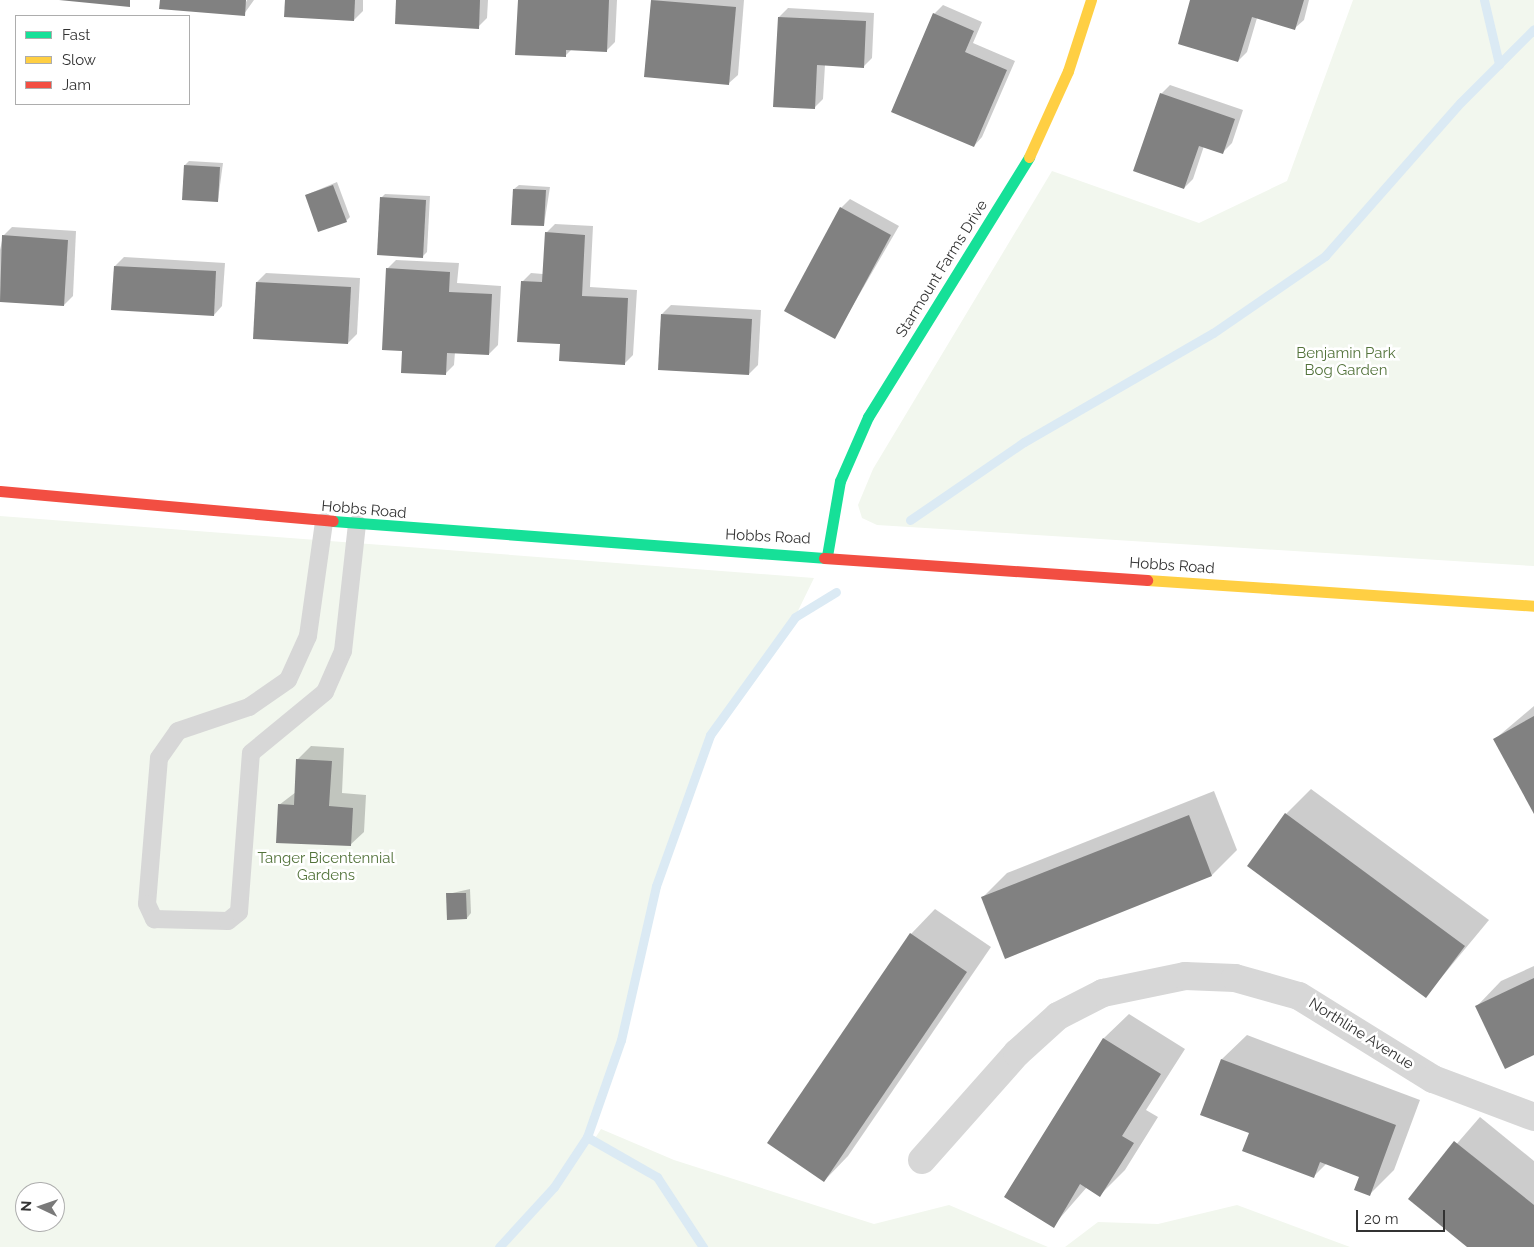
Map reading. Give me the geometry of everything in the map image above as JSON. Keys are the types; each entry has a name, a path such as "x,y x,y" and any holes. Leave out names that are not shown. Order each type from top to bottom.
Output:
{"street":[{"name":"Starmount Farms Drive","path":"827,556 840,481 868,417 1029,157 1068,71 1091,0"},
{"name":"Hobbs Road","path":"0,492 324,522 1534,606"},
{"name":"Northline Avenue","path":"922,1160 1017,1053 1058,1016 1103,993 1185,976 1235,978 1300,996 1433,1079 1534,1117"}],"lane":[{"path":"324,522 308,636 288,680 249,707 178,732 159,758 147,904 154,919 228,921 239,912 252,753 325,692 343,651 357,524"}],"green space":[{"name":"Benjamin Park Bog Garden","path":"1353,0 1534,0 1534,566 877,525 862,518 858,505 873,469 1052,171 1199,223 1287,181"},
{"name":"Tanger Bicentennial Gardens","path":"0,516 814,578 795,617 710,736 656,886 621,1040 587,1137 592,1143 601,1129 674,1160 874,1224 949,1205 1048,1247 0,1247"},
{"path":"1237,1205 1350,1247 1065,1247 1098,1222 1158,1224"}],"building":[{"path":"59,0 130,0 130,7"},
{"path":"160,0 246,0 245,16 159,9"},
{"path":"285,0 355,0 354,21 284,17"},
{"path":"396,0 480,0 479,29 395,24"},
{"path":"518,0 609,0 607,52 566,50 566,57 515,55"},
{"path":"651,0 736,7 729,85 644,77"},
{"path":"1190,0 1304,0 1295,30 1252,17 1238,62 1178,44"},
{"path":"933,13 974,31 965,52 1007,70 974,147 891,112"},
{"path":"778,17 866,21 864,68 817,65 815,109 773,107"},
{"path":"1160,93 1235,119 1223,154 1199,146 1184,189 1133,171"},
{"path":"184,165 220,167 218,202 182,200"},
{"path":"333,185 347,222 318,232 305,195"},
{"path":"513,189 546,190 544,226 511,225"},
{"path":"380,197 426,200 423,258 377,255"},
{"path":"840,207 891,235 835,339 784,311"},
{"path":"545,232 585,235 582,296 628,298 625,365 559,361 560,344 517,342 521,281 542,282"},
{"path":"2,235 68,240 64,306 0,302"},
{"path":"114,266 216,271 214,316 111,310"},
{"path":"386,268 450,272 449,292 492,294 489,355 447,353 446,375 401,373 402,351 382,350"},
{"path":"256,282 351,287 348,344 253,339"},
{"path":"661,314 752,319 749,375 658,370"},
{"path":"1534,716 1534,814 1493,739"},
{"path":"296,759 332,761 329,806 353,808 351,846 276,843 278,804 294,805"},
{"path":"1285,813 1465,946 1426,998 1247,866"},
{"path":"1189,815 1212,876 1005,959 981,897"},
{"path":"446,893 466,893 467,919 447,920"},
{"path":"910,933 967,972 824,1182 767,1143"},
{"path":"1534,978 1534,1055 1505,1069 1475,1006"},
{"path":"1103,1038 1161,1074 1122,1136 1134,1143 1100,1197 1080,1184 1054,1228 1004,1197"},
{"path":"1221,1059 1396,1125 1370,1196 1354,1190 1359,1177 1320,1162 1314,1178 1242,1151 1249,1133 1200,1115"},
{"path":"1454,1141 1534,1205 1534,1247 1467,1247 1408,1199"}],"waterway":[{"path":"1484,0 1499,64"},
{"path":"910,520 1024,442 1213,333 1325,256 1461,102 1534,29"},
{"path":"499,1247 554,1187 587,1137 621,1040 656,886 710,735 795,617 836,592"},
{"path":"587,1137 657,1177 703,1247"}],"traffic: fast":[{"path":"827,556 840,481 868,417 1029,157"},
{"path":"333,521 824,558"}],"traffic: slow":[{"path":"1029,157 1068,71 1091,0"},
{"path":"1147,580 1534,606"}],"traffic: jam":[{"path":"0,491 333,521"},
{"path":"824,558 1147,580"}]}
